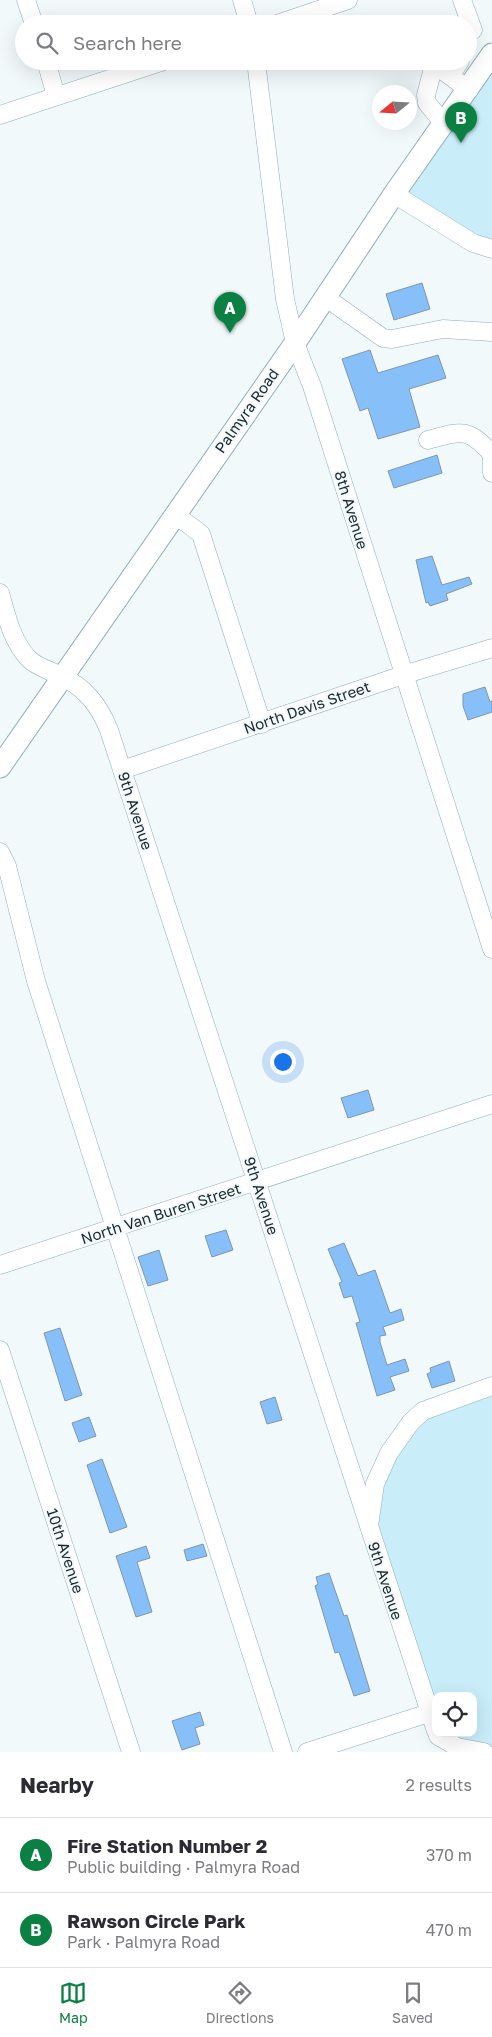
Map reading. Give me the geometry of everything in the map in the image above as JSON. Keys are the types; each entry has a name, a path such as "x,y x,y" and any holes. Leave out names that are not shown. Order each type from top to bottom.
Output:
{"main road":[{"name":"Palmyra Road","path":"0,767 295,343 394,194 492,54"}],"street":[{"path":"26,0 31,15"},
{"path":"242,0 246,15"},
{"path":"304,15 348,0"},
{"path":"462,0 466,15"},
{"path":"49,70 56,96"},
{"path":"0,115 136,70"},
{"name":"8th Avenue","path":"257,70 285,299 295,343 315,396 492,949"},
{"path":"432,70 426,95 427,102 444,124"},
{"path":"443,70 468,90"},
{"path":"450,76 454,70"},
{"path":"394,194 473,243 492,249"},
{"path":"325,297 383,338 392,339 443,328 492,332"},
{"path":"428,440 455,433 468,433 480,441 492,454"},
{"path":"492,458 492,473"},
{"path":"176,515 201,534 262,724"},
{"path":"0,593 9,622 27,657 36,665 62,676"},
{"name":"North Davis Street","path":"122,770 403,675 492,648"},
{"name":"9th Avenue","path":"62,676 89,695 101,709 438,1738"},
{"path":"0,852 7,866 36,981 283,1752"},
{"name":"North Van Buren Street","path":"0,1265 492,1104"},
{"name":"10th Avenue","path":"0,1350 131,1752"},
{"path":"368,1529 375,1484 390,1453 411,1422 423,1411 492,1386"},
{"path":"307,1752 429,1713"},
{"path":"438,1738 457,1747 484,1752"}],"shaded area":[{"path":"492,51 492,246 396,194"},
{"path":"492,1388 492,1752 449,1737 477,1737 477,1692 432,1692 432,1715 370,1529 376,1485 412,1423"}],"building":[{"path":"422,283 430,309 394,320 386,294"},
{"path":"370,350 378,373 438,355 446,378 409,389 420,427 378,439 368,408 360,411 342,359"},
{"path":"437,455 442,473 394,488 388,471"},
{"path":"432,556 442,585 469,577 472,584 446,594 448,600 430,606 428,602 426,603 416,560"},
{"path":"485,687 490,702 492,701 492,712 468,720 463,706 463,694"},
{"path":"368,1090 374,1110 348,1118 341,1098"},
{"path":"226,1230 233,1250 212,1257 205,1236"},
{"path":"344,1243 358,1276 375,1270 390,1313 401,1309 404,1320 383,1327 386,1335 380,1336 380,1342 387,1365 405,1359 409,1371 390,1377 395,1390 377,1396 356,1323 360,1322 352,1296 344,1298 339,1283 342,1282 328,1249"},
{"path":"159,1250 168,1280 148,1286 138,1257"},
{"path":"60,1328 82,1395 65,1401 44,1333"},
{"path":"449,1361 455,1381 432,1388 427,1374 431,1372 430,1368"},
{"path":"275,1397 282,1420 267,1424 260,1402"},
{"path":"89,1417 96,1436 79,1442 72,1423"},
{"path":"102,1459 127,1527 110,1533 87,1465"},
{"path":"203,1544 207,1556 187,1561 184,1550"},
{"path":"146,1546 150,1558 137,1562 152,1612 136,1617 116,1556"},
{"path":"329,1573 344,1616 347,1615 370,1691 354,1696 339,1652 335,1653 315,1586 318,1584 316,1577"},
{"path":"200,1712 204,1725 195,1728 200,1744 182,1750 172,1721"}],"place":[{"name":"Rawson Circle Park","path":"461,143"},
{"name":"Fire Station Number 2","path":"230,333"}]}
